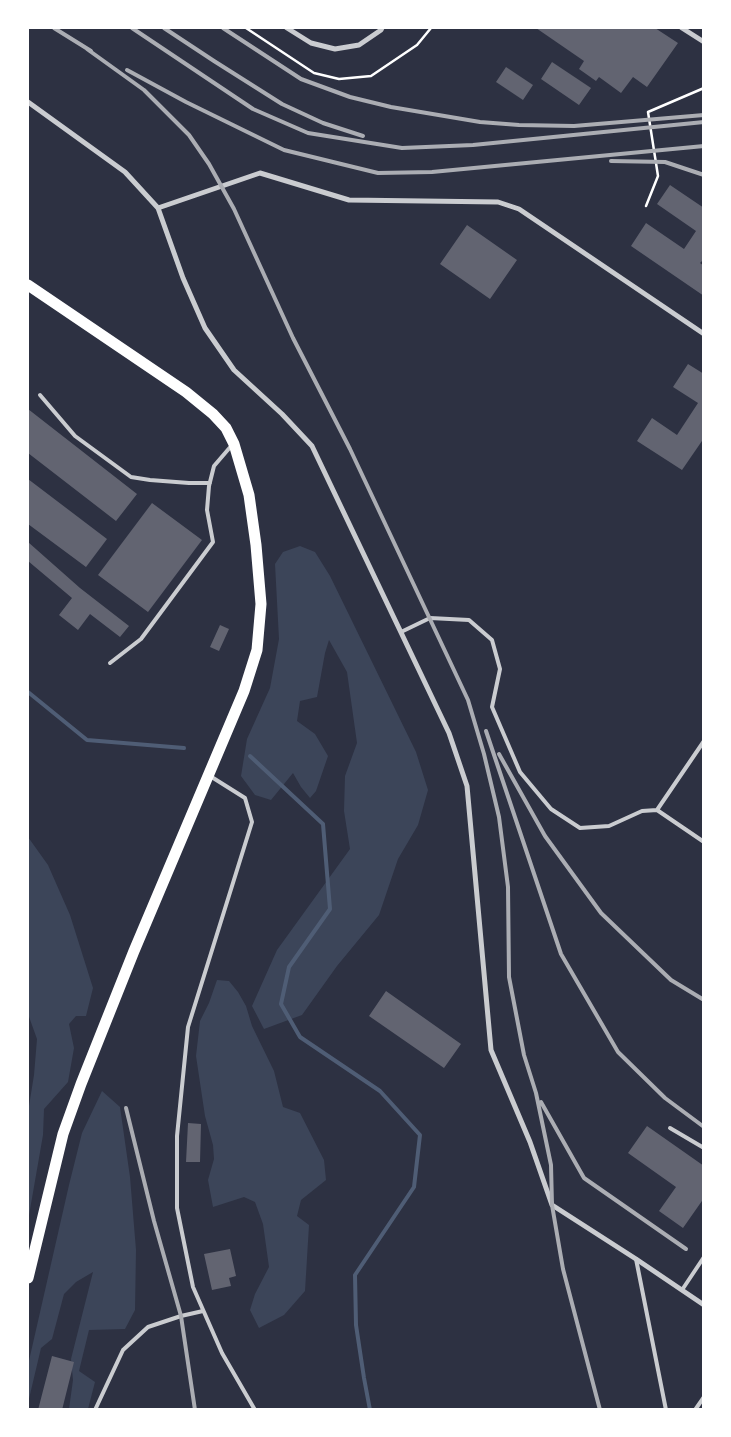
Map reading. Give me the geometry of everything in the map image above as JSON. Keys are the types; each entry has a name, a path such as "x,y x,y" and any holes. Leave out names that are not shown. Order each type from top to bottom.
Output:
{"main road":[{"path":"28,285 186,392 213,414 226,428 242,466 249,495 261,604 257,650 244,691 134,951 63,1134 28,1278"}],"street":[{"path":"287,28 311,43 335,49 359,45 382,28"},
{"path":"682,28 704,42"},
{"path":"28,102 125,172 158,208 183,278 205,328 234,370 282,414 312,446 449,733 467,786 491,1050 530,1142 552,1206 704,1305"},
{"path":"158,208 260,173 349,200 498,202 519,209 704,334"}],"lane":[{"path":"40,395 75,436 132,477 188,483 210,482"},
{"path":"110,663 141,639 213,542 206,510 210,482 214,466 234,444"},
{"path":"401,632 430,618 469,620 492,640 500,669 492,707 520,772 558,814 580,828 609,826 642,811 657,810 704,842"},
{"path":"657,810 704,741"},
{"path":"208,775 245,798 252,822 188,1027 177,1136 177,1208 192,1287 222,1353 255,1410"},
{"path":"670,1128 704,1148"},
{"path":"682,1290 704,1257"},
{"path":"636,1259 666,1410"},
{"path":"96,1410 123,1350 148,1327 180,1316 203,1311"},
{"path":"695,1410 704,1397"}],"path":[{"path":"246,28 314,73 339,79 371,76 417,45 432,28"},
{"path":"646,206 658,176 648,112 704,88"}],"shaded area":[{"path":"300,546 315,552 330,576 416,752 428,790 418,825 398,859 379,915 337,966 302,1015 264,1029 252,1006 277,950 350,849 344,811 345,776 357,743 347,672 329,640 317,697 300,701 297,721 315,734 328,756 316,791 310,798 293,773 271,800 255,795 241,776 247,739 270,688 279,639 275,564 283,552"},
{"path":"28,837 48,865 70,915 93,988 86,1016 76,1016 69,1024 74,1048 68,1082 44,1109 43,1135 28,1221 28,1112 37,1039 28,1014"},
{"path":"217,980 229,981 238,992 274,1071 283,1107 300,1113 324,1160 326,1180 301,1200 297,1216 309,1225 305,1291 284,1315 259,1328 250,1310 255,1294 269,1267 263,1224 255,1202 244,1197 213,1207 208,1180 214,1159 213,1145 205,1116 196,1056 200,1021"},
{"path":"102,1091 120,1107 130,1177 136,1250 135,1310 125,1329 89,1330 79,1371 95,1382 88,1409 69,1409 73,1380 71,1359 93,1272 76,1282 64,1294 52,1339 41,1348 28,1403 28,1365 69,1185 82,1133"}],"building":[{"path":"536,28 655,28 678,43 647,87 633,77 621,93 599,77 596,81 579,69 584,61"},
{"path":"552,62 591,88 579,105 541,79"},
{"path":"506,67 533,85 523,100 496,82"},
{"path":"670,185 704,208 704,259 700,263 704,266 704,296 631,246 646,223 684,249 696,231 657,204"},
{"path":"467,225 517,260 490,299 440,264"},
{"path":"688,364 704,374 704,438 682,470 637,441 652,418 677,435 698,403 673,387"},
{"path":"28,409 137,494 116,521 28,453"},
{"path":"28,479 107,539 86,567 28,524"},
{"path":"152,503 202,540 148,612 98,575"},
{"path":"28,542 80,588 129,626 120,637 90,614 78,630 59,615 72,598 28,561"},
{"path":"220,625 229,629 219,651 210,647"},
{"path":"386,991 461,1044 444,1068 369,1016"},
{"path":"188,1123 201,1124 200,1162 186,1162"},
{"path":"647,1126 704,1166 704,1198 683,1228 659,1211 676,1187 628,1153"},
{"path":"230,1249 236,1276 229,1278 231,1286 212,1290 204,1254"},
{"path":"52,1356 74,1362 62,1410 38,1410"}],"waterway":[{"path":"28,692 87,740 184,748"},
{"path":"250,756 323,824 330,909 289,967 281,1004 300,1037 380,1091 420,1135 414,1187 355,1275 356,1325 370,1410"}],"railway":[{"path":"54,28 91,51"},
{"path":"132,28 253,109 308,133 402,148 473,145 704,122"},
{"path":"164,28 282,104 323,123 363,136"},
{"path":"223,28 301,79 350,97 391,107 480,122 519,125 574,126 704,115"},
{"path":"87,49 144,90 189,135 209,164 234,209 293,338 350,449 468,700 484,754 499,817 508,887 509,977 524,1055 536,1093 551,1165 552,1205 563,1269 600,1410"},
{"path":"127,70 186,102 284,150 378,173 432,172 704,146"},
{"path":"611,161 665,162 704,175"},
{"path":"486,731 561,954 618,1052 665,1098 704,1127"},
{"path":"499,754 545,836 601,913 671,980 704,1000"},
{"path":"541,1102 584,1178 686,1249"},
{"path":"126,1108 154,1221 181,1316 195,1410"}]}
